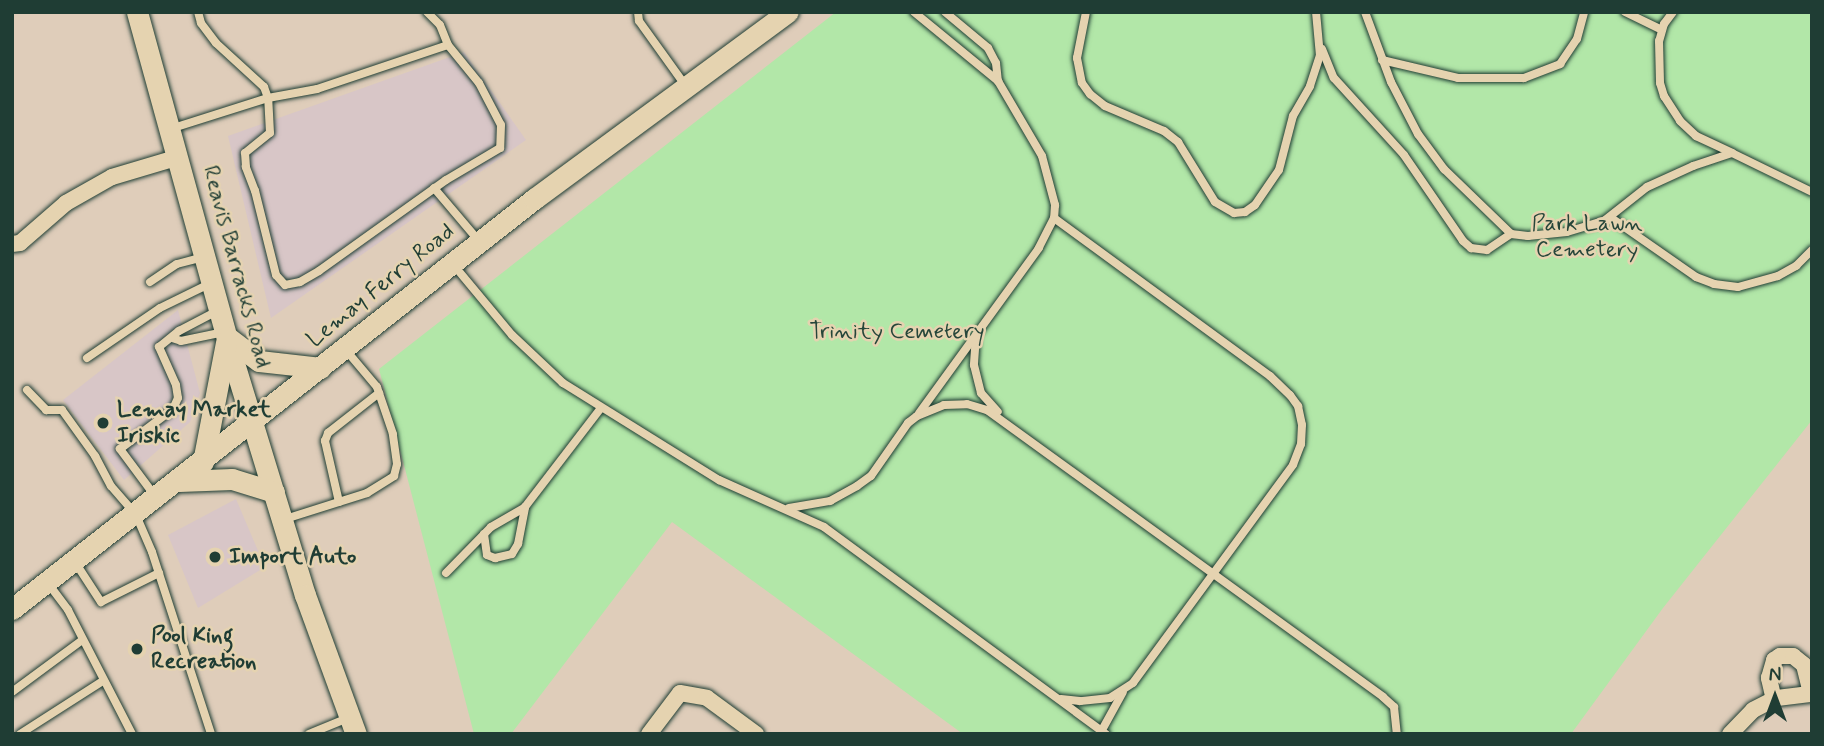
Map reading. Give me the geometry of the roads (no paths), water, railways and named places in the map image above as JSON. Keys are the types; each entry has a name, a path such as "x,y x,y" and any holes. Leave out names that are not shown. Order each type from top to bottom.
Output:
{"main road":[{"name":"Reavis Barracks Road","path":"137,12 252,423 305,594 353,726"},
{"name":"Lemay Ferry Road","path":"12,609 136,515 478,242 788,12"},
{"path":"203,462 226,335 259,361 321,368"},
{"path":"179,481 232,480 274,492"}],"street":[{"path":"12,244 20,243 66,203 112,177 179,158"},
{"path":"1730,734 1754,710 1774,700 1811,694 1804,665 1793,656 1780,656 1774,660 1769,678 1774,700"},
{"path":"649,734 680,693 708,698 756,734"}],"lane":[{"path":"198,12 201,23 216,43 264,87 268,97 270,133 258,139 245,153 246,167 256,191 276,275 285,285 300,282 319,271 434,188 500,148 501,125 478,83 448,45 440,25 427,12"},
{"path":"638,12 639,22 686,87"},
{"path":"914,12 998,81 1042,156 1055,205 1054,218 1039,248 917,416"},
{"path":"945,12 988,48 996,63 998,81"},
{"path":"1086,12 1077,58 1082,83 1090,94 1105,106 1164,131 1178,142 1215,202 1234,213 1245,212 1255,205 1279,170 1293,116 1316,73 1321,47"},
{"path":"1316,12 1321,47 1334,78 1404,155 1463,241 1471,248 1486,250 1511,234"},
{"path":"1365,12 1382,60 1407,113 1431,151 1462,188 1511,234 1528,236 1586,228 1610,217 1647,187 1693,166 1732,153"},
{"path":"1382,60 1458,78 1524,78 1560,64 1577,39 1584,12"},
{"path":"1625,12 1662,30"},
{"path":"1673,12 1662,30 1658,60 1664,96 1680,121 1696,136 1812,192"},
{"path":"170,129 268,97 317,89 448,45"},
{"path":"434,188 478,242"},
{"path":"1610,217 1696,277 1714,284 1738,287 1778,276 1796,266 1812,250"},
{"path":"452,263 512,335 563,383 719,480 751,497 786,508 824,527 1104,732 1123,692 1133,683 1293,465 1302,435 1298,406 1270,376 1054,218"},
{"path":"150,282 177,264 206,256"},
{"path":"87,358 160,307 212,283"},
{"path":"157,498 120,449 173,409 178,398 176,385 159,347 219,310"},
{"path":"173,338 181,341 226,335"},
{"path":"976,335 974,365 981,393 1009,423"},
{"path":"282,520 367,493 394,476 397,464 393,434 379,393 345,349"},
{"path":"26,390 46,410 62,410 95,456 111,486 136,515 159,573 211,734"},
{"path":"339,502 325,441 328,433 379,393"},
{"path":"786,508 830,501 857,486 871,476 908,423 917,416 944,405 967,404 987,410 1009,423 1382,697 1394,707 1397,734"},
{"path":"446,573 484,534 525,508 601,408"},
{"path":"484,534 487,555 495,558 512,554 518,544 525,508"},
{"path":"74,561 101,602 159,573"},
{"path":"47,582 68,611 81,641 132,734"},
{"path":"12,692 81,641"},
{"path":"20,734 103,681"},
{"path":"1058,698 1097,700 1123,692"},
{"path":"309,734 353,726"}],"place":[{"name":"Lemay Market Iriskic","path":"103,423"},
{"name":"Import Auto","path":"215,557"},
{"name":"Pool King Recreation","path":"137,649"}],"park label":[{"name":"Park Lawn Cemetery","path":"1587,237"},
{"name":"Trinity Cemetery","path":"897,332"}]}
